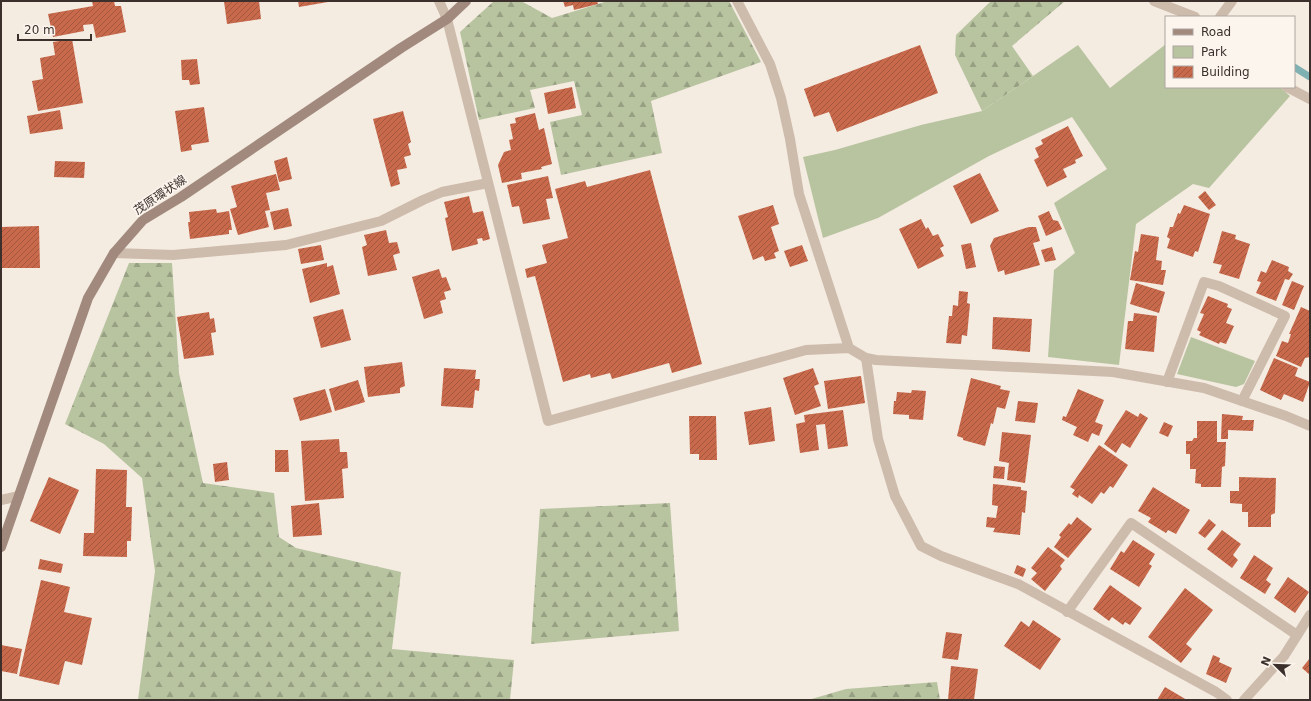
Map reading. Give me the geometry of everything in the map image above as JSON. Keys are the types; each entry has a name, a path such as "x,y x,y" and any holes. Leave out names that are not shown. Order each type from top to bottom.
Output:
{"main road":[{"name":"茂原環状線","path":"1,547 88,298 114,253 143,220 181,197 401,48 447,19 466,1"}],"street":[{"path":"440,1 447,19 548,421 806,350 848,348 866,358 876,360 1113,372 1204,388 1310,426"},
{"path":"737,1 770,64 784,112 799,194 848,348"},
{"path":"1154,1 1192,16"},
{"path":"1221,16 1232,1"},
{"path":"1289,88 1310,100"},
{"path":"114,253 173,255 286,244 381,221 442,192 488,183"},
{"path":"1167,382 1204,282 1219,286 1285,316 1242,401"},
{"path":"866,358 878,439 894,496 921,546 941,556 1018,584 1216,692 1227,700"},
{"path":"1,500 19,496"},
{"path":"1067,612 1131,523 1297,635"},
{"path":"1244,700 1284,656 1310,615"}],"green space":[{"path":"494,1 521,1 552,18 608,1 729,1 761,62 651,101 662,153 561,175 550,122 582,115 574,81 530,90 535,108 479,120 460,32"},
{"path":"991,1 1065,1 1012,46 1033,76 982,111 955,55 956,35"},
{"path":"1078,45 1110,88 1165,45 1165,88 1281,88 1290,96 1209,188 1193,184 1136,224 1119,365 1048,357 1054,270 1075,253 1054,203 1107,169 1072,117 989,156 878,218 823,238 803,157 835,150 921,125 982,111"},
{"path":"129,263 172,263 179,373 203,483 274,493 279,537 296,548 401,572 392,649 514,660 510,700 138,700 155,571 142,478 104,444 65,424"},
{"path":"1191,337 1255,361 1244,384 1236,387 1177,374"},
{"path":"670,503 679,631 531,644 540,509"},
{"path":"937,682 940,700 808,700 846,689"}],"building":[{"path":"92,1 114,1 115,6 121,6 126,32 96,38 93,24 83,25 84,31 53,37 48,14 93,6"},
{"path":"224,1 259,1 261,19 227,24"},
{"path":"298,1 328,1 328,2 299,7"},
{"path":"563,1 597,1 598,4 574,10 573,5 565,7"},
{"path":"72,39 83,103 38,111 32,81 43,79 40,58 55,55 53,42"},
{"path":"920,45 938,93 837,132 829,112 814,117 804,89"},
{"path":"197,59 200,84 190,85 189,80 182,80 181,60"},
{"path":"572,87 576,108 548,114 544,93"},
{"path":"204,107 209,142 191,145 192,150 181,152 175,111"},
{"path":"60,110 63,129 30,134 27,116"},
{"path":"403,111 411,142 408,144 411,155 404,157 407,168 397,170 400,184 391,187 373,119"},
{"path":"535,113 539,130 544,128 552,164 541,167 542,169 521,173 522,179 502,183 498,165 504,152 511,150 509,140 513,139 510,124 516,123 515,118"},
{"path":"1068,126 1083,156 1075,160 1076,163 1063,169 1067,177 1047,187 1034,160 1039,157 1035,148 1043,144 1041,140"},
{"path":"287,157 292,179 279,182 274,161"},
{"path":"55,161 85,162 84,178 54,177"},
{"path":"650,170 702,364 672,373 669,363 612,379 610,373 591,378 590,374 563,382 535,276 527,278 525,269 547,263 542,245 568,238 555,189 585,181 587,187"},
{"path":"980,173 999,211 971,224 953,186"},
{"path":"276,174 280,190 266,193 270,210 265,211 269,227 238,235 230,209 237,207 231,186"},
{"path":"548,176 553,198 546,199 550,219 523,224 519,206 512,207 507,185"},
{"path":"1205,191 1216,205 1209,210 1198,197"},
{"path":"469,196 473,213 483,211 490,239 483,241 482,238 477,239 478,244 452,251 445,218 448,217 444,202"},
{"path":"773,205 779,224 771,227 779,251 774,253 776,258 765,261 763,256 753,260 738,216"},
{"path":"1184,205 1210,214 1198,252 1195,251 1193,257 1167,248 1170,239 1167,237 1170,227 1173,227 1178,213 1180,214"},
{"path":"288,208 292,226 274,230 270,212"},
{"path":"216,209 217,213 229,211 232,230 229,230 229,234 190,239 188,222 190,222 189,212"},
{"path":"1049,211 1053,220 1058,221 1062,229 1046,236 1038,216"},
{"path":"921,219 926,229 928,227 933,236 938,234 944,246 940,248 944,256 918,269 899,229"},
{"path":"39,226 40,268 1,268 1,227"},
{"path":"1029,227 1036,227 1040,241 1033,243 1040,265 1005,275 1004,270 998,272 990,246 994,238"},
{"path":"386,230 389,243 397,242 400,253 393,255 397,270 368,276 362,247 367,245 364,235"},
{"path":"1222,231 1236,235 1235,239 1250,244 1239,279 1219,273 1222,265 1213,263"},
{"path":"1141,234 1159,237 1156,260 1162,261 1161,270 1166,270 1163,285 1130,280 1135,251 1138,252"},
{"path":"971,243 976,267 966,269 961,245"},
{"path":"321,245 324,260 301,264 298,249"},
{"path":"802,245 808,261 790,267 784,251"},
{"path":"1052,247 1056,260 1045,262 1041,250"},
{"path":"1272,260 1289,267 1288,271 1293,274 1289,280 1285,279 1276,301 1256,293 1261,282 1257,281 1261,271 1266,273"},
{"path":"327,263 327,267 333,265 340,294 310,303 302,269"},
{"path":"439,269 442,278 446,277 451,290 444,292 446,299 440,301 443,313 424,319 412,277"},
{"path":"1292,281 1304,286 1294,310 1282,305"},
{"path":"1136,283 1165,292 1159,313 1130,304"},
{"path":"959,291 968,292 967,303 970,304 967,336 962,335 961,344 946,343 949,316 952,316 953,305 958,306"},
{"path":"1208,296 1228,304 1227,307 1232,309 1226,323 1234,326 1226,344 1220,342 1219,344 1199,335 1201,332 1197,330 1204,314 1200,313"},
{"path":"1301,307 1310,311 1310,357 1305,358 1301,367 1276,356 1282,341 1288,343 1291,334 1289,334"},
{"path":"343,309 351,340 321,348 313,317"},
{"path":"209,312 210,319 214,318 216,332 211,333 214,355 184,359 177,317"},
{"path":"1134,313 1157,316 1154,352 1125,349 1128,321 1133,321"},
{"path":"993,317 1032,319 1030,352 992,349"},
{"path":"1274,358 1298,368 1295,376 1310,382 1303,402 1284,394 1281,400 1260,390"},
{"path":"402,362 405,386 400,388 400,393 368,397 364,367"},
{"path":"444,368 476,370 475,379 480,379 479,391 475,390 473,408 441,406"},
{"path":"813,368 819,384 814,386 821,406 795,415 783,378"},
{"path":"861,376 865,403 828,409 824,381"},
{"path":"971,378 1001,386 1000,389 1010,391 1005,409 997,407 985,446 963,440 963,438 957,436"},
{"path":"358,380 365,402 335,411 329,389"},
{"path":"325,389 332,412 300,421 293,398"},
{"path":"1078,389 1104,400 1095,422 1103,425 1099,436 1092,433 1088,442 1073,435 1077,427 1062,420 1063,416 1066,417"},
{"path":"912,390 926,391 923,420 909,419 909,415 893,414 894,401 896,401 897,392 911,393"},
{"path":"1018,401 1038,403 1035,423 1015,421"},
{"path":"771,407 775,441 749,445 744,412"},
{"path":"843,410 848,446 828,449 825,424 816,425 819,450 800,453 796,424 805,422 804,415"},
{"path":"1126,410 1138,417 1140,413 1148,418 1130,448 1122,443 1116,453 1104,444"},
{"path":"1222,414 1243,416 1242,420 1254,420 1253,431 1228,430 1228,439 1221,439"},
{"path":"689,416 716,416 717,460 699,460 699,454 690,454"},
{"path":"1197,421 1217,421 1217,442 1226,442 1225,466 1222,467 1221,487 1201,487 1201,484 1195,483 1196,469 1190,469 1190,454 1186,454 1186,441 1192,441 1194,438 1197,438"},
{"path":"1164,422 1173,426 1168,437 1159,433"},
{"path":"1002,432 1031,435 1025,483 1007,480 1009,463 999,461"},
{"path":"339,439 340,452 347,452 348,468 342,469 344,498 305,501 301,441"},
{"path":"1099,445 1128,465 1113,488 1110,486 1104,494 1101,492 1092,504 1079,495 1078,498 1072,494 1075,490 1070,487"},
{"path":"275,450 288,450 289,472 275,472"},
{"path":"227,462 229,480 215,482 213,464"},
{"path":"994,466 1005,467 1004,479 993,478"},
{"path":"96,469 127,470 126,507 132,507 131,541 127,541 127,557 83,556 84,533 94,533"},
{"path":"49,477 79,490 60,534 30,521"},
{"path":"1239,477 1276,478 1275,513 1271,515 1271,527 1248,527 1248,512 1242,512 1242,504 1230,503 1230,491 1239,491"},
{"path":"993,484 1021,487 1021,490 1027,491 1025,513 1022,512 1020,535 993,532 995,528 986,527 987,517 996,518 998,506 992,505"},
{"path":"1153,487 1190,510 1176,534 1168,530 1166,533 1148,522 1151,518 1138,511"},
{"path":"319,503 322,535 293,537 291,506"},
{"path":"1077,517 1092,529 1068,558 1054,547 1061,537 1059,535 1069,523 1071,525"},
{"path":"1209,519 1216,525 1205,538 1198,533"},
{"path":"1222,530 1241,544 1233,555 1238,560 1232,568 1207,549"},
{"path":"1133,540 1155,554 1149,564 1152,566 1139,587 1110,569 1121,551 1124,553"},
{"path":"1048,547 1065,560 1060,566 1062,569 1045,591 1031,579 1037,573 1031,568"},
{"path":"1254,555 1273,568 1266,580 1271,584 1265,594 1240,578"},
{"path":"40,559 63,564 61,573 38,569"},
{"path":"1017,565 1026,569 1023,577 1014,573"},
{"path":"1288,577 1309,592 1295,613 1274,598"},
{"path":"41,580 70,587 64,612 92,618 82,665 65,661 59,685 19,676"},
{"path":"1110,585 1142,608 1130,625 1125,622 1123,625 1112,617 1109,621 1093,609"},
{"path":"1185,588 1213,610 1186,644 1192,649 1181,663 1148,637"},
{"path":"1033,620 1061,639 1040,670 1004,646 1021,621 1029,627"},
{"path":"946,632 962,634 958,660 942,658"},
{"path":"1,645 22,649 17,674 1,671"},
{"path":"1213,655 1220,658 1219,662 1232,668 1226,683 1206,674"},
{"path":"1310,658 1310,675 1302,668"},
{"path":"951,666 978,669 974,700 948,700"},
{"path":"1165,687 1187,700 1157,700"}],"waterway":[{"path":"1295,68 1310,77"}]}
